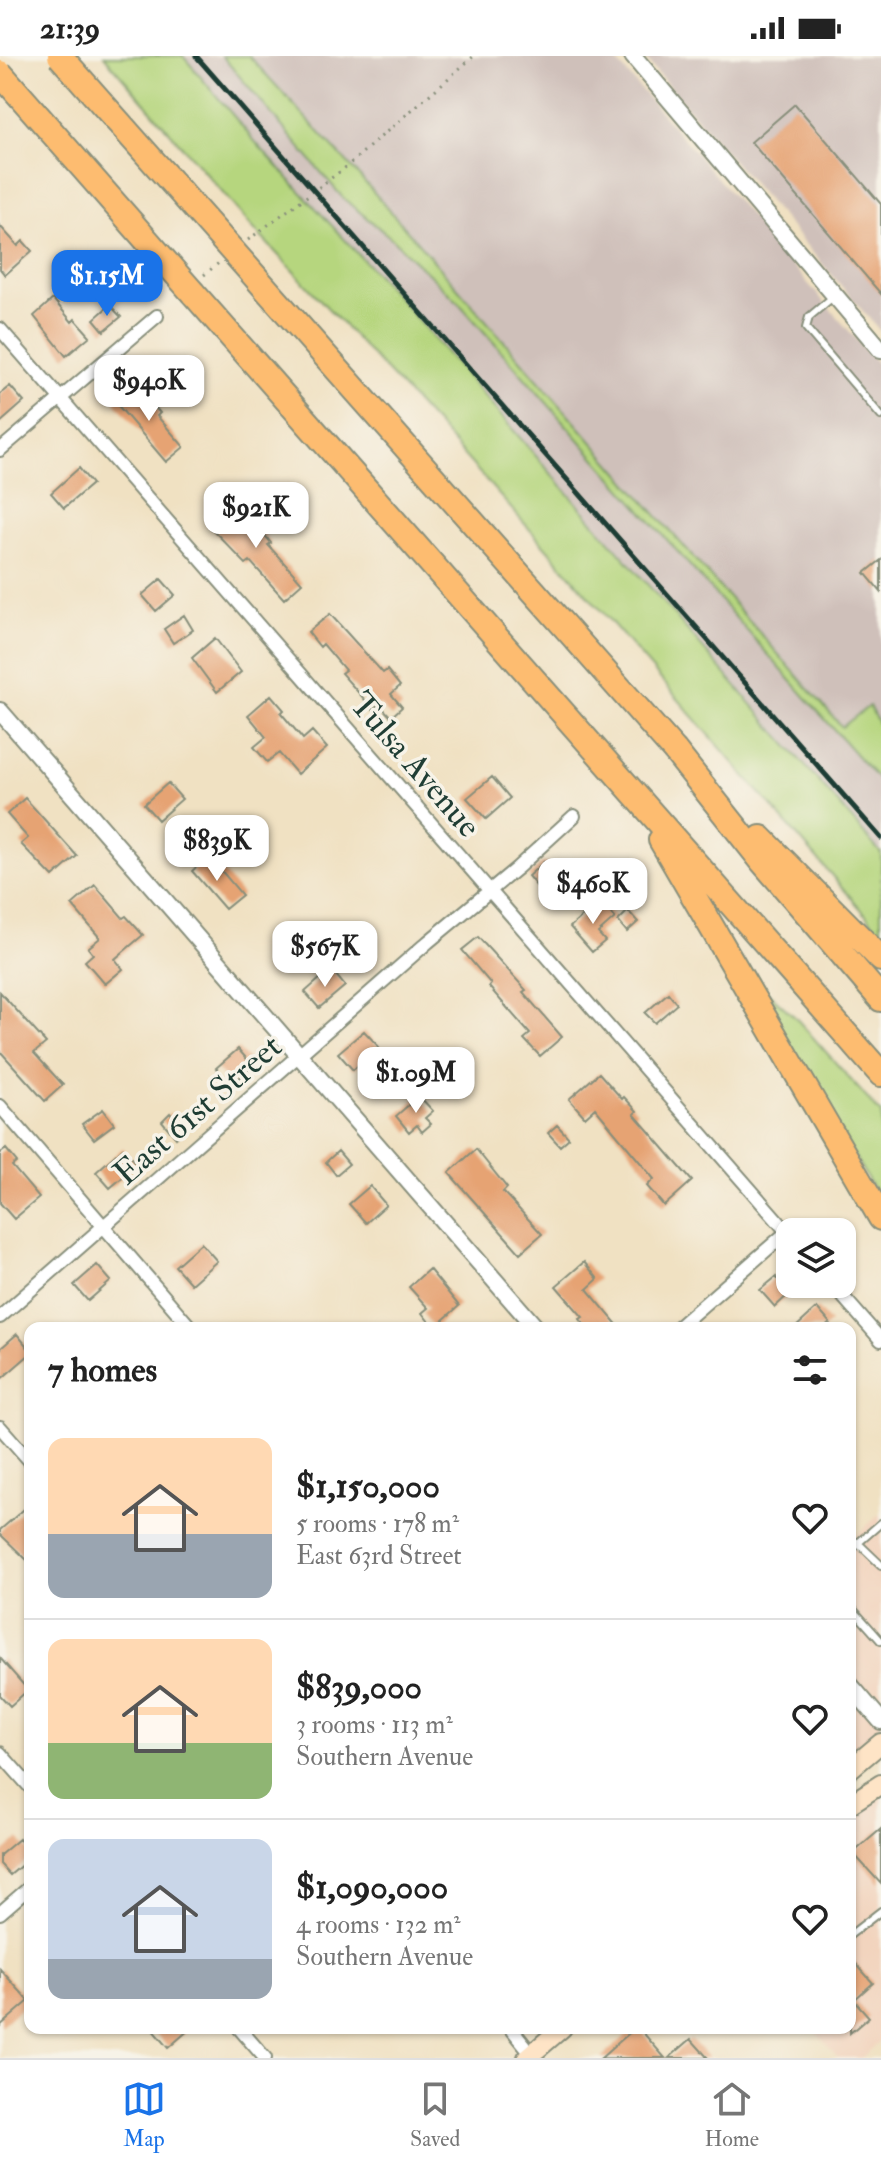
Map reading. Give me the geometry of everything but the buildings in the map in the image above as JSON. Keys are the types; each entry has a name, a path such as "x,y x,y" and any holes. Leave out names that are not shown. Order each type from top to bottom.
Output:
{"highway":[{"path":"60,56 675,751 772,873 881,999"},
{"path":"0,73 881,1074"},
{"path":"675,751 881,959"},
{"path":"631,789 881,1218"}],"main road":[{"path":"856,1764 881,1743"},
{"path":"856,1800 881,1784"},
{"path":"530,2056 555,2034"}],"street":[{"path":"633,56 881,350"},
{"path":"0,450 157,316"},
{"name":"Tulsa Avenue","path":"0,329 776,1219"},
{"path":"0,711 531,1322"},
{"name":"East 61st Street","path":"0,1317 574,816"},
{"path":"0,1106 186,1322"},
{"path":"684,1322 776,1245"},
{"path":"844,1298 881,1340"},
{"path":"0,1427 24,1454"},
{"path":"856,1692 881,1721"},
{"path":"0,1753 24,1780"},
{"path":"0,1913 24,1892"},
{"path":"244,2034 265,2058"},
{"path":"515,2034 530,2056"}],"lane":[{"path":"835,295 809,317 806,328 881,416"},
{"path":"881,1523 857,1542 881,1565"},
{"path":"856,1613 881,1641"},
{"path":"856,1930 881,1911"}],"path":[{"path":"313,190 346,167 474,56"}],"shaded area":[{"path":"183,56 222,56 343,198 391,238 458,302 881,783 881,853 402,302 258,145"},
{"path":"249,56 612,56 881,368 881,729 869,706 842,727 363,180"},
{"path":"643,56 881,56 881,332"},
{"path":"881,1513 881,1724 856,1747 856,1536"},
{"path":"881,1795 881,2041 861,2058 838,2058 817,2034 856,2034 856,1814"}],"green space":[{"path":"104,56 183,56 258,145 402,302 881,853 881,932 557,560 436,424 253,228"},
{"path":"222,56 249,56 363,180 842,727 869,706 881,729 881,783 458,302 391,238 343,198"},
{"path":"765,990 795,1017 881,1114 881,1202 759,993"}],"railway":[{"path":"196,56 881,838"}]}
